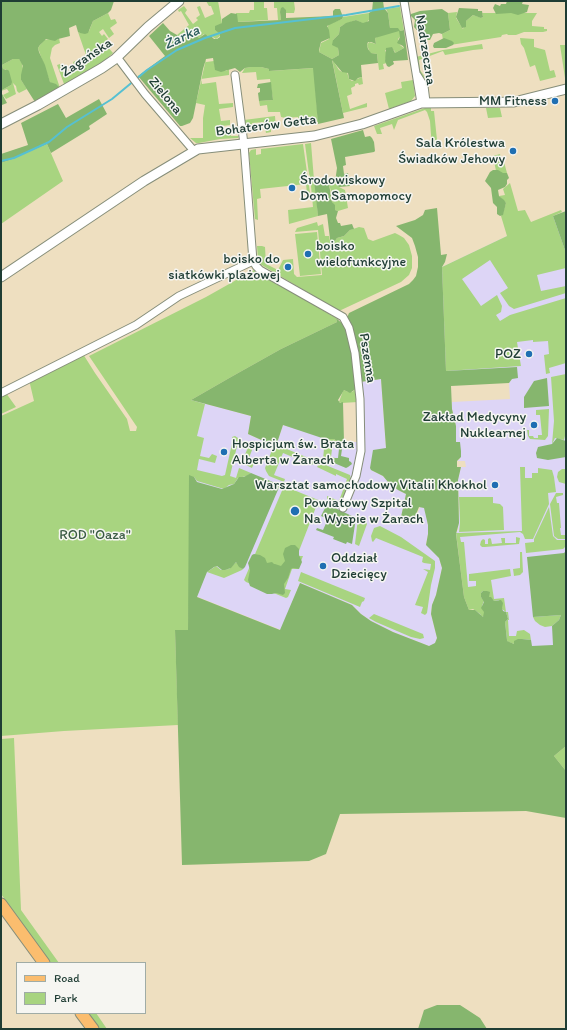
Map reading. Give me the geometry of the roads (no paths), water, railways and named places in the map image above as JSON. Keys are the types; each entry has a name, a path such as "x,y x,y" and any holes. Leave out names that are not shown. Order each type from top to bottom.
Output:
{"main road":[{"path":"1,904 43,962"},
{"path":"82,1014 93,1029"}],"street":[{"name":"Żagańska","path":"1,124 95,73 117,57 179,1"},
{"name":"Nadrzeczna","path":"404,1 415,72 424,103"},
{"name":"Zielona","path":"117,57 194,151"},
{"path":"1,393 136,325 179,296 253,261 244,144 236,74"},
{"name":"Bohaterów Getta","path":"1,278 144,181 194,151 203,148 300,138 325,133 370,121 424,103 514,102 566,89"},
{"name":"Pszenna","path":"253,261 260,270 343,317 349,328 355,353 360,399 360,451 356,476 343,508"}],"waterway":[{"name":"Żarka","path":"1,161 14,158 49,142 67,127 112,99 147,70 177,50 205,38 235,28 346,15 399,6"}],"place":[{"name":"MM Fitness","path":"555,101"},
{"name":"Sala Królestwa Świadków Jehowy","path":"513,151"},
{"name":"Środowiskowy Dom Samopomocy","path":"292,188"},
{"name":"boisko wielofunkcyjne","path":"308,254"},
{"name":"boisko do siatkówki plażowej","path":"288,267"},
{"name":"POZ","path":"529,354"},
{"name":"Zakład Medycyny Nuklearnej","path":"534,425"},
{"name":"Hospicjum św. Brata Alberta w Żarach","path":"224,452"},
{"name":"Warsztat samochodowy Vitalii Khokhol","path":"495,485"},
{"name":"Powiatowy Szpital Na Wyspie w Żarach","path":"295,511"},
{"name":"Oddział Dziecięcy","path":"323,566"}],"park label":[{"name":"ROD \"Oaza\"","path":"95,535"}]}
